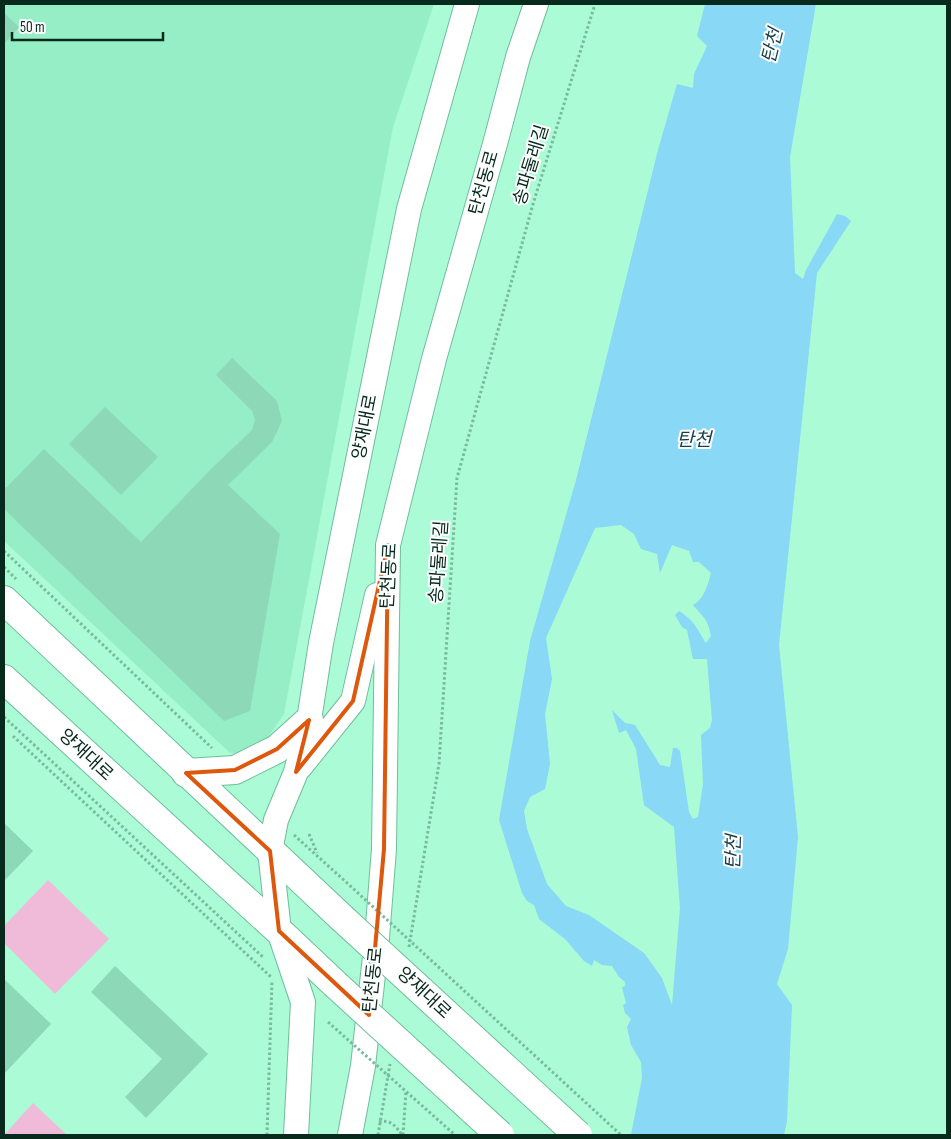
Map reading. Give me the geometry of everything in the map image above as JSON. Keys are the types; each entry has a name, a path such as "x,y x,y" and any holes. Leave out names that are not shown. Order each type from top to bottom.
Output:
{"main road":[{"name":"양재대로","path":"4,600 186,773 578,1135"},
{"name":"양재대로","path":"4,679 500,1135"},
{"path":"186,773 236,770 277,750 309,720"}],"street":[{"name":"양재대로","path":"279,931 270,851 276,820 296,772 309,720 323,634 409,209 467,4"},
{"name":"탄천동로","path":"350,1135 363,1066 377,938 384,849 388,545 434,360 496,144 518,57 536,4"},
{"path":"296,772 354,701 388,545"},
{"path":"279,931 303,1002 296,1135"}],"path":[{"name":"송파둘레길","path":"409,950 440,764 457,478 533,204 595,4"},
{"path":"4,551 236,770"},
{"path":"4,717 265,959"},
{"path":"13,736 278,982"},
{"path":"309,834 318,856 621,1135"},
{"path":"267,1135 272,972"},
{"path":"328,1022 455,1135"},
{"path":"378,1135 391,1057"},
{"path":"403,1135 406,1091"},
{"path":"392,1123 403,1135"}],"highlighted area":[{"path":"388,545 384,849 369,1015 279,931 270,851 186,773 235,770 277,749 309,720 296,772 353,701"}],"shaded area":[{"path":"4,4 434,4 393,127 284,714 258,752 230,753 4,541"},
{"path":"48,880 109,939 55,994 4,943 4,926"},
{"path":"33,1103 67,1135 4,1135"}],"water":[{"name":"탄천","path":"705,4 816,4 790,157 795,273 803,279 806,270 837,214 845,216 851,221 817,273 779,645 798,837 788,949 777,984 792,1005 787,1121 784,1135 631,1135 642,1078 641,1062 631,1045 627,1027 631,1019 625,1013 623,1005 626,1003 622,987 625,986 625,982 619,977 612,966 602,965 594,960 592,966 584,961 565,939 539,919 534,905 527,901 522,893 499,820 530,641 576,480 658,150 677,84 693,88 694,74 707,46 697,36","holes":["621,525 634,534 641,549 657,554 660,573 672,545 689,551 693,562 699,562 711,573 703,595 693,605 705,619 708,626 711,636 706,643 689,618 679,611 675,615 682,627 687,630 693,659 707,659 712,720 710,728 701,735 703,784 698,817 693,819 689,812 680,751 677,748 673,748 670,767 660,765 635,725 625,723 612,710 619,733 626,730 636,749 644,805 674,827 680,908 672,1005 662,978 644,953 589,915 566,906 547,884 527,829 524,811 530,797 545,789 550,764 545,714 552,679 546,638 595,528"]}],"building":[{"path":"4,13 19,27 4,44"},
{"path":"232,358 277,401 282,421 272,442 228,485 280,534 250,711 224,721 4,509 4,486 6,488 44,449 141,542 211,469 252,430 255,420 252,411 216,375"},
{"path":"105,407 158,457 121,495 69,444"},
{"path":"4,823 33,851 4,881"},
{"path":"115,966 208,1054 146,1118 125,1097 162,1059 91,992"},
{"path":"4,979 51,1024 4,1074"}]}
